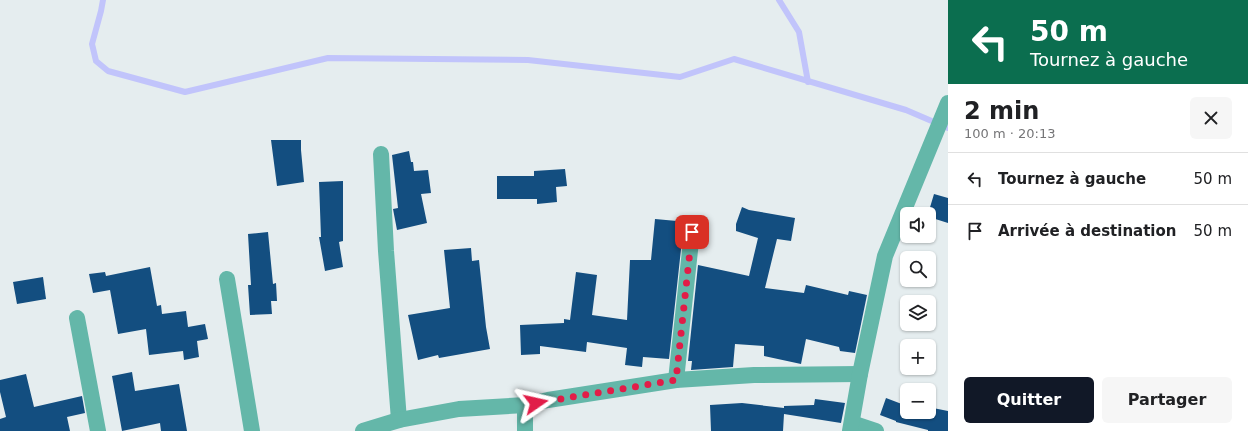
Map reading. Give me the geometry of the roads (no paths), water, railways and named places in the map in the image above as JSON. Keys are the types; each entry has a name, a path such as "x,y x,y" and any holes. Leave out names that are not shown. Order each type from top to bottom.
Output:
{"street":[{"path":"876,431 851,427 860,374 885,256 948,104"},
{"path":"381,154 386,251 399,420"},
{"path":"676,380 692,232"},
{"path":"227,279 252,431"},
{"path":"77,318 98,431"},
{"path":"362,431 399,420 459,409 525,405 676,380 754,375 860,374"},
{"path":"525,405 525,431"}],"waterway":[{"path":"103,0 92,44 96,61 108,71 185,92 328,58 528,60 680,77 734,59 906,110 948,128"},
{"path":"779,0 799,32 808,82"}]}
